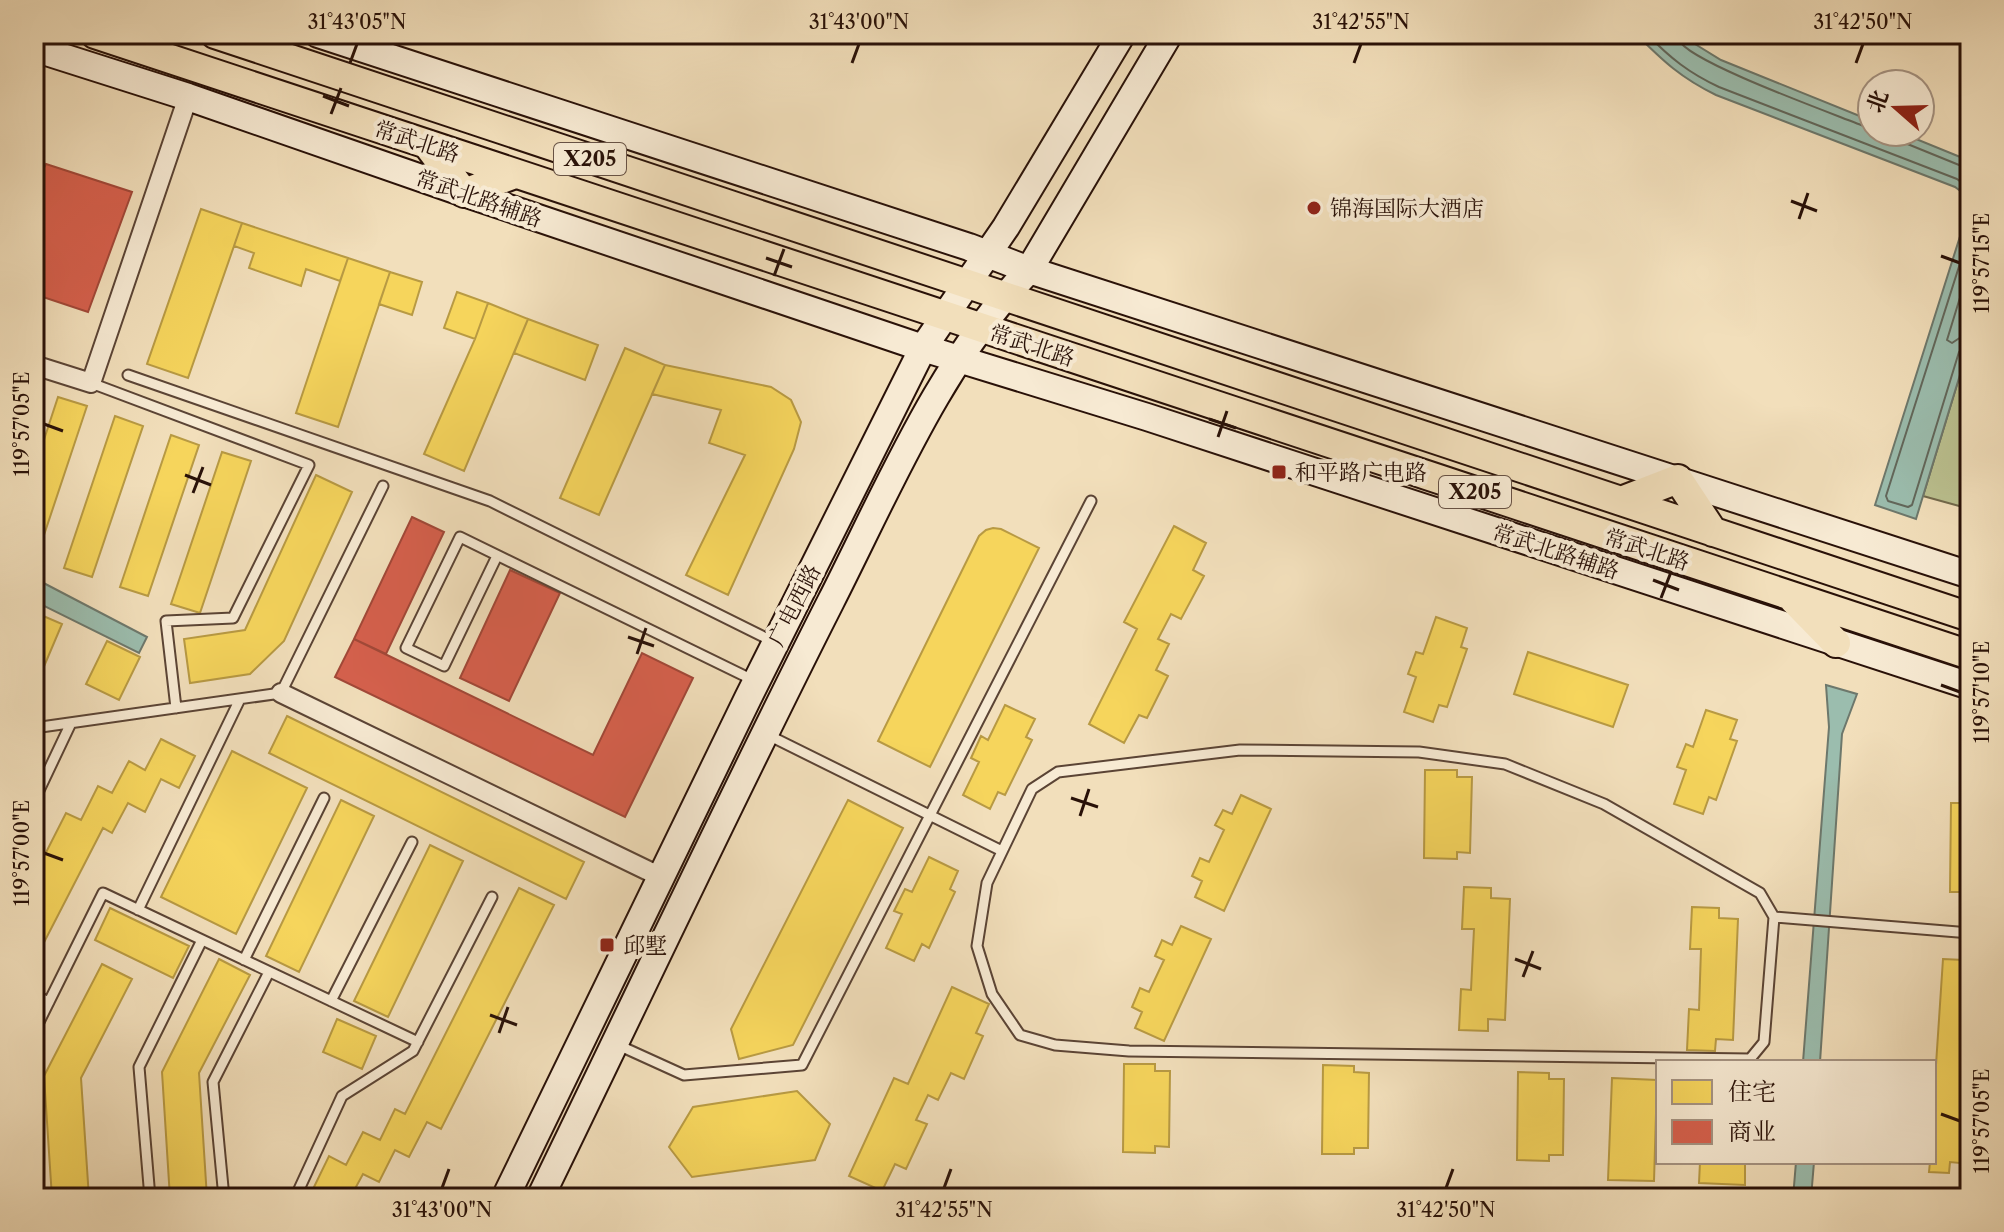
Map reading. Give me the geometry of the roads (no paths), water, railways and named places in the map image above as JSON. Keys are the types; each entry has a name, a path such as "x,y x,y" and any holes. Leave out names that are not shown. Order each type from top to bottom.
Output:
{"main road":[{"name":"常武北路","path":"95,34 1970,655"},
{"path":"287,34 319,69"},
{"name":"常武北路","path":"225,35 319,69 1970,617"},
{"path":"427,144 464,193 515,174"},
{"path":"1621,501 1678,479 1713,532"},
{"path":"1790,596 1836,643"}],"street":[{"path":"318,34 1029,270 1970,575"},
{"name":"广电西路","path":"505,1198 756,681 923,348 988,255 1122,34"},
{"path":"1029,270 1169,34"},
{"name":"常武北路辅路","path":"34,48 188,97 923,348 1147,417 1970,686"},
{"path":"34,365 91,383 188,97"},
{"name":"广电西路","path":"540,1198 765,733 935,396 979,328 1029,270"},
{"path":"281,693 661,877"}],"lane":[{"path":"128,375 490,501 775,643"},
{"path":"91,383 309,465 233,618 166,621 176,708"},
{"path":"34,728 281,693 383,486"},
{"path":"615,1044 684,1075 802,1065 1091,501"},
{"path":"497,556 444,666 406,648 460,537 756,681"},
{"path":"138,910 240,699"},
{"path":"34,801 71,723"},
{"path":"765,733 1002,851"},
{"path":"1240,750 1419,752 1505,764 1604,804 1760,893 1774,917 1764,1042 1750,1059 1129,1051 1055,1045 1020,1035 992,994 977,946 987,883 1032,789 1058,772 1240,750"},
{"path":"244,960 324,798"},
{"path":"331,1001 412,842"},
{"path":"34,1032 103,893 418,1042"},
{"path":"295,1198 342,1096 413,1051 492,897"},
{"path":"1774,917 1970,933"},
{"path":"150,1198 139,1067 202,940"},
{"path":"224,1198 213,1082 269,972"},
{"path":"34,995 49,1002"}],"water":[{"path":"1636,34 1683,34 1721,60 1856,115 1856,148 1936,147 1970,161 1970,342 1916,519 1875,505 1969,208 1967,196 1955,187 1716,95 1655,53"},
{"path":"34,578 147,637 139,653 34,601"},
{"path":"1826,685 1857,694 1842,734 1820,1060 1803,1060 1829,727"},
{"path":"1796,1164 1814,1164 1811,1198 1793,1198"}],"place":[{"name":"锦海国际大酒店","path":"1314,208"},
{"name":"和平路广电路","path":"1279,472"},
{"name":"邱墅","path":"607,945"}]}
